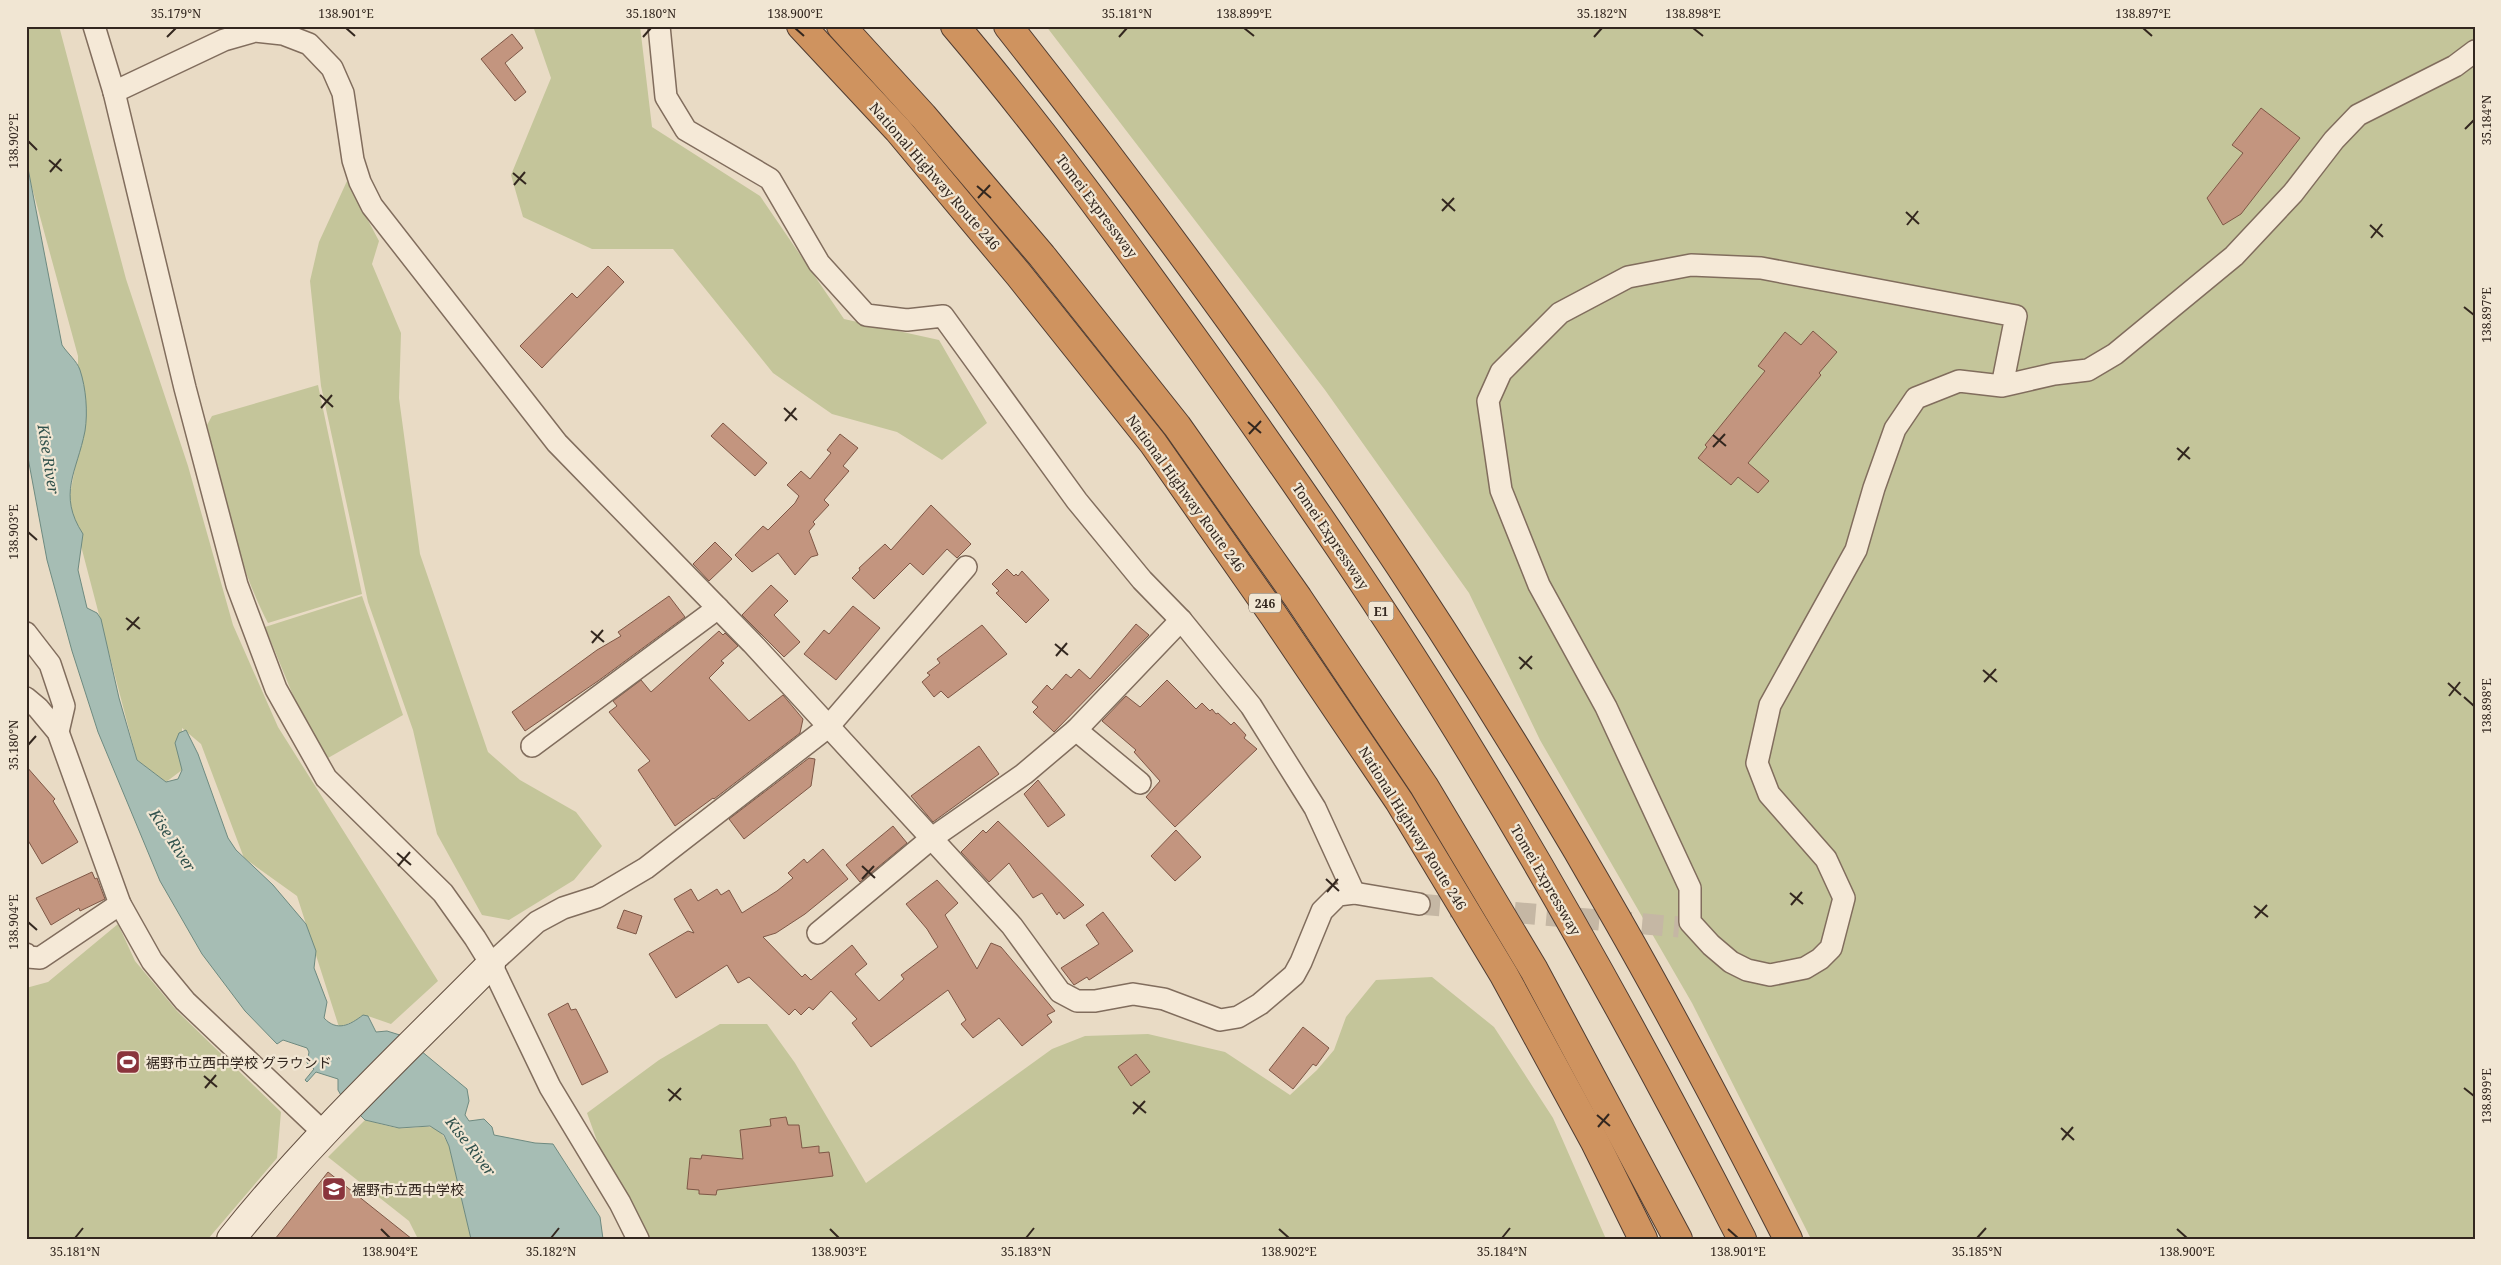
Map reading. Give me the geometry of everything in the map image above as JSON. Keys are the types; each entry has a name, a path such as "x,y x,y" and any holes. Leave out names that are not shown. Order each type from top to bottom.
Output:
{"highway":[{"name":"National Highway Route 246","path":"801,26 898,130 1020,275 1153,443 1274,616 1399,801 1504,975 1595,1142 1643,1239"},
{"name":"National Highway Route 246","path":"841,26 923,116 1042,256 1177,426 1298,598 1424,786 1529,962 1678,1239"},
{"name":"Tomei Expressway","path":"955,26 1099,207 1247,414 1351,564 1473,754 1570,921 1649,1060 1742,1239"},
{"path":"1008,26 1142,200 1287,399 1385,543 1469,673 1617,918 1732,1129 1788,1239"}],"street":[{"path":"94,26 114,92 185,388 237,585 276,689 326,778 443,893 491,964 550,1087 620,1203 638,1239"},
{"path":"659,26 666,97 686,130 770,179 819,263 866,315 908,320 943,316 1078,501 1142,580 1181,620 1251,706 1315,808 1354,893"},
{"path":"114,92 224,40 255,31 283,34 309,44 332,68 343,93 353,160 360,182 372,206 557,443 718,608 932,838 1012,926 1060,992 1077,1001 1095,1001 1133,994 1164,999 1220,1020 1238,1018 1260,1004 1294,975 1322,911 1327,903 1338,895 1354,893 1419,904"},
{"path":"2002,386 2016,316 1761,268 1691,265 1628,277 1560,313 1502,372 1488,401 1501,490 1539,584 1606,707 1690,888 1684,924 1731,962 1747,970 1770,975 1805,968 1820,959 1831,948 1839,926 1844,898 1826,859 1769,794 1757,763 1770,706 1856,550 1874,488 1895,429 1916,398 1959,381 2002,386 2054,374 2088,370 2115,354 2234,256 2293,193 2334,140 2358,114 2455,66 2475,51"},
{"path":"231,1239 269,1191 327,1129 491,964 537,922 563,908 597,897 646,868 828,728 966,567"},
{"path":"532,746 718,608"},
{"path":"818,933 932,838 1024,774 1076,730 1181,620"},
{"path":"26,633 50,664 64,706 58,732"},
{"path":"26,698 38,708 58,732 120,904 152,961 185,1002 327,1129"},
{"path":"1076,730 1140,783"},
{"path":"26,954 28,957 40,958 120,904"}],"green space":[{"path":"26,26 59,26 126,279 188,466 233,625 278,727 438,981 391,1024 368,1016 339,1027 297,896 244,858 201,744 182,728 182,770 166,782 137,760 69,500 78,452 78,356 30,180 26,158"},
{"path":"533,26 640,26 652,127 760,196 844,319 939,340 987,423 942,460 897,432 832,414 773,373 673,249 592,249 523,217 511,175 551,78"},
{"path":"1046,26 2475,26 2475,1239 1811,1239 1692,1003 1540,740 1469,593 1325,390"},
{"path":"347,181 379,241 372,264 401,333 399,398 420,554 488,752 520,780 576,812 602,846 574,880 509,920 482,915 437,834 413,730 368,602 321,386 310,281 319,242"},
{"path":"318,385 362,594 268,623 247,576 239,551 207,425 212,416"},
{"path":"362,596 403,715 328,758 299,710 265,627"},
{"name":"裾野市立西中学校 グラウンド","path":"118,924 135,961 177,1011 281,1112 277,1158 208,1239 29,1239 26,1194 26,988 48,982"},
{"path":"1432,977 1494,1027 1553,1118 1606,1239 647,1239 610,1177 587,1113 659,1060 720,1024 767,1024 795,1063 866,1183 1052,1049 1085,1036 1148,1034 1225,1052 1290,1095 1317,1070 1334,1050 1346,1017 1376,980"},
{"path":"365,1120 395,1127 428,1127 439,1131 449,1146 471,1239 418,1239 409,1221 328,1157"}],"water":[{"name":"Kise River","path":"26,158 62,345 79,367 85,392 85,431 71,483 70,495 75,520 83,534 78,570 87,608 97,613 101,619 119,698 137,760 166,782 178,779 182,770 175,743 179,733 186,730 198,754 228,838 236,850 273,885 306,924 316,951 314,968 327,1002 324,1018 334,1025 344,1026 363,1015 368,1016 376,1032 387,1031 403,1036 467,1089 469,1101 465,1115 469,1121 484,1119 492,1127 494,1135 535,1143 553,1144 600,1217 603,1239 471,1239 449,1146 444,1135 430,1126 399,1128 365,1120 342,1097 338,1090 338,1079 316,1072 307,1082 305,1080 314,1069 307,1063 309,1052 307,1048 283,1040 277,1044 245,1011 202,954 160,881 98,732 72,651 47,560 26,447"}],"building":[{"path":"512,34 523,48 505,63 526,92 515,101 481,59"},
{"path":"2261,108 2300,138 2241,214 2223,225 2207,198 2243,153 2232,145"},
{"path":"608,266 624,282 542,368 520,346 572,293 577,298"},
{"path":"1813,331 1837,352 1819,373 1821,375 1748,463 1769,481 1758,493 1738,477 1731,485 1698,458 1707,447 1705,445 1765,371 1758,366 1785,332 1801,345"},
{"path":"723,423 767,463 755,476 711,436"},
{"path":"840,434 858,448 843,466 849,471 824,500 829,505 813,522 815,524 809,531 818,555 811,557 795,575 778,553 752,572 735,555 763,526 768,530 795,503 799,496 787,485 801,471 810,479 831,453 827,450"},
{"path":"931,505 971,544 957,558 947,549 923,575 910,563 874,599 852,578 860,570 859,568 885,544 891,550"},
{"path":"715,542 732,559 709,581 693,564"},
{"path":"1007,569 1014,576 1016,574 1018,576 1022,571 1049,600 1026,623 996,593 999,591 992,584"},
{"path":"771,585 788,601 774,615 800,642 784,657 742,615"},
{"path":"669,596 685,617 598,681 525,731 512,712 597,650 621,636 618,632"},
{"path":"853,606 880,628 836,680 804,654 824,630 829,634"},
{"path":"1136,624 1149,635 1054,732 1033,712 1038,707 1032,702 1047,685 1052,690 1066,674 1071,678 1079,669 1090,679"},
{"path":"982,625 1007,654 948,698 941,691 934,697 922,682 930,675 927,673 940,663 937,659"},
{"path":"719,631 723,635 725,633 738,646 721,661 724,663 709,678 749,721 783,695 803,719 800,733 714,799 675,826 638,770 650,761 609,712 617,706 613,701 641,680 651,692"},
{"path":"1167,680 1196,709 1202,703 1210,711 1212,709 1216,714 1218,713 1231,725 1234,722 1246,735 1244,738 1257,749 1175,827 1146,797 1160,781 1134,752 1136,750 1102,721 1126,696 1140,707"},
{"path":"979,746 999,774 933,822 911,796"},
{"path":"809,758 815,759 811,786 744,839 729,819"},
{"path":"26,766 55,799 53,801 78,842 42,864 26,837"},
{"path":"1038,780 1065,815 1048,827 1024,794"},
{"path":"998,821 1084,905 1064,919 1059,912 1057,915 1042,893 1033,898 1009,863 989,882 961,852 983,830 986,833"},
{"path":"893,826 907,843 860,882 846,865"},
{"path":"1176,830 1201,857 1175,881 1151,856"},
{"path":"823,849 848,879 805,914 776,933 763,937 802,977 805,974 811,980 852,945 867,964 855,974 879,1001 904,979 901,975 938,947 927,929 906,904 937,880 958,903 945,915 977,969 991,943 1001,947 1055,1011 1047,1015 1052,1022 1022,1046 999,1018 973,1038 961,1024 966,1020 948,990 871,1047 852,1023 857,1019 831,991 813,1010 809,1007 801,1015 795,1009 789,1015 749,977 738,983 727,965 676,998 649,954 688,931 694,933 674,899 691,889 698,901 717,889 721,895 729,890 742,913 777,891 793,878 788,873 804,859 807,863"},
{"path":"92,872 95,879 97,878 105,899 80,911 79,908 51,925 36,898"},
{"path":"624,910 642,916 636,934 617,928"},
{"path":"1103,912 1133,951 1089,980 1087,977 1074,985 1061,968 1099,944 1086,925"},
{"path":"568,1003 571,1010 576,1009 608,1072 582,1085 548,1014"},
{"path":"1303,1027 1329,1048 1316,1066 1313,1064 1293,1089 1269,1070"},
{"path":"1136,1054 1150,1072 1131,1086 1118,1067"},
{"path":"786,1117 788,1125 799,1125 802,1148 819,1146 819,1153 829,1152 833,1176 717,1190 716,1195 699,1194 699,1190 687,1189 690,1158 701,1159 702,1155 743,1159 740,1130 771,1126 770,1119"},
{"name":"裾野市立西中学校","path":"328,1172 412,1239 275,1239"}],"tunnel":[{"path":"1419,904 1679,927"}],"place":[{"name":"裾野市立西中学校 グラウンド","path":"128,1062"},
{"name":"裾野市立西中学校","path":"334,1189"}]}
